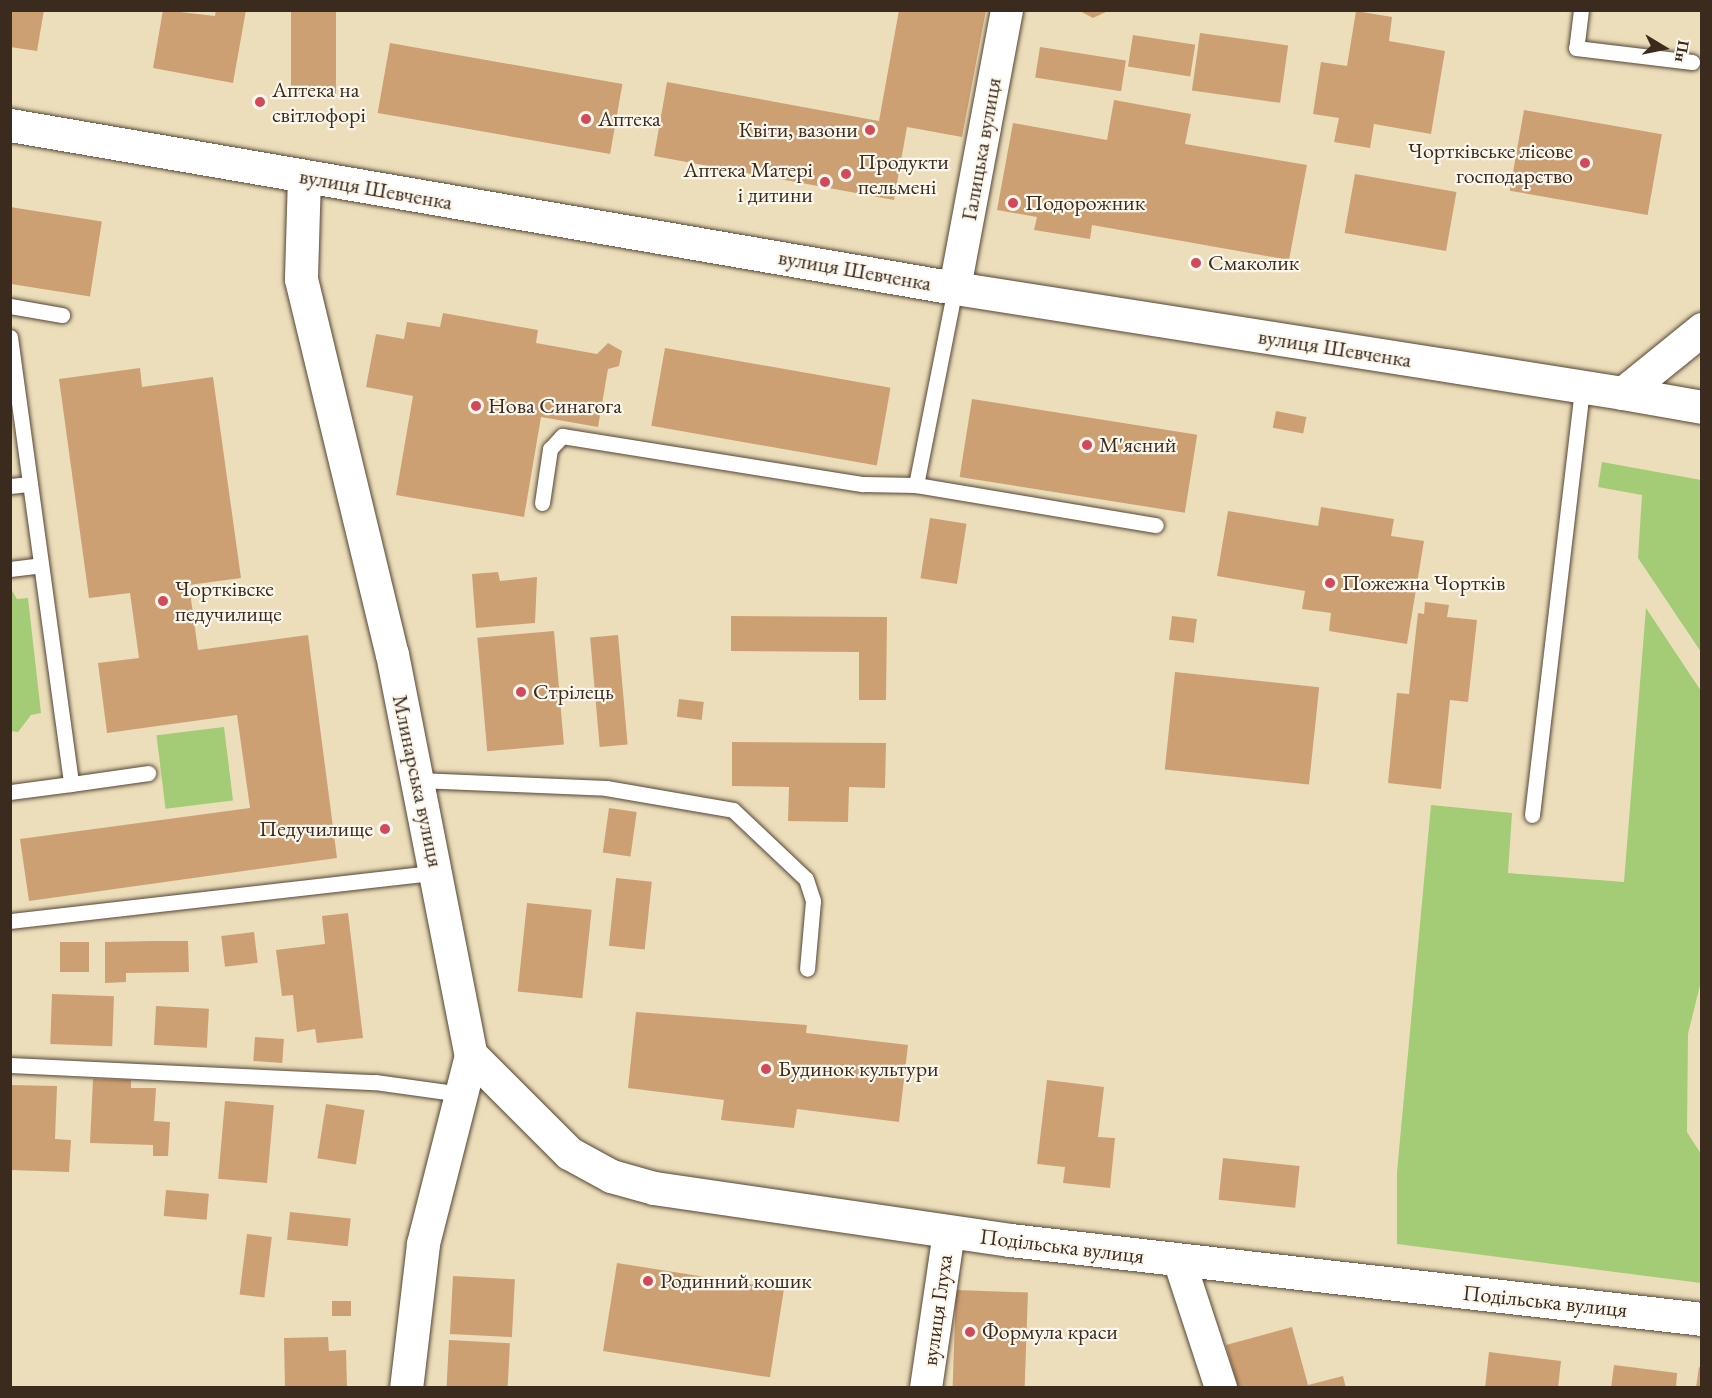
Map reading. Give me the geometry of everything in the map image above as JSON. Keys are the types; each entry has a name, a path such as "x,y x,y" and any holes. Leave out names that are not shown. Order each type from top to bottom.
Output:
{"street":[{"name":"Галицька вулиця","path":"955,288 1007,10"},
{"name":"вулиця Шевченка","path":"10,125 955,288 1701,407"},
{"name":"Млинарська вулиця","path":"304,176 301,279 418,780 471,1055 415,1285 406,1388"},
{"path":"1623,393 1701,329"},
{"name":"Подільська вулиця","path":"471,1055 553,1141 612,1176 711,1199 949,1232 1179,1260 1701,1319"},
{"name":"вулиця Глуха","path":"926,1388 949,1232"},
{"path":"1179,1260 1221,1388"}],"lane":[{"path":"1581,10 1576,48 1692,62"},
{"path":"916,485 955,288"},
{"path":"10,306 62,315"},
{"path":"10,337 70,784"},
{"path":"1532,815 1582,387"},
{"path":"542,503 550,450 562,436 863,484 916,485 1156,525"},
{"path":"10,486 30,484"},
{"path":"10,569 41,565"},
{"path":"10,792 148,773"},
{"path":"418,780 606,788 733,810 799,869 811,890 807,969"},
{"path":"10,921 437,872"},
{"path":"10,1065 375,1082 461,1094"}],"green space":[{"path":"1602,462 1701,480 1701,652 1638,558 1642,495 1598,487"},
{"path":"11,589 17,599 28,598 41,713 31,715 18,732 11,731"},
{"path":"1646,608 1701,691 1702,977 1688,1034 1687,1132 1701,1154 1701,1283 1397,1244 1397,1172 1431,805 1512,813 1508,873 1624,882"},
{"path":"224,727 233,800 166,809 157,735"}],"building":[{"path":"10,10 44,10 37,51 10,47"},
{"path":"163,10 215,16 216,10 246,10 233,83 153,68"},
{"path":"291,10 336,10 336,95 291,95"},
{"path":"899,10 986,10 962,137 907,127 894,200 654,156 667,82 879,121"},
{"path":"1078,10 1110,10 1093,18"},
{"path":"1356,11 1392,17 1389,41 1445,51 1431,134 1374,124 1370,148 1334,142 1339,118 1313,114 1321,62 1347,66"},
{"path":"1200,33 1288,45 1280,103 1192,90"},
{"path":"1133,35 1195,45 1190,76 1128,67"},
{"path":"390,43 622,84 610,154 378,113"},
{"path":"1040,47 1126,61 1121,91 1035,78"},
{"path":"1114,100 1191,114 1185,144 1307,165 1289,260 1092,225 1090,239 1034,230 1037,217 997,210 1013,123 1107,140"},
{"name":"Чортківське лісове господарство","path":"1524,110 1662,134 1648,215 1510,191"},
{"path":"1355,174 1456,192 1446,251 1345,233"},
{"path":"10,207 102,222 90,297 10,284"},
{"path":"443,313 538,330 536,343 597,354 608,343 622,351 619,366 608,369 598,427 541,417 524,517 396,495 413,396 366,387 376,334 404,339 407,322 440,327"},
{"path":"665,348 891,388 877,466 651,426"},
{"path":"140,368 142,387 213,377 241,578 189,585 198,650 308,635 337,858 29,901 20,839 250,808 237,715 107,733 98,663 139,658 130,593 89,598 59,379"},
{"path":"972,399 1197,435 1185,513 960,477"},
{"path":"1276,411 1306,417 1303,434 1273,428"},
{"path":"1321,507 1394,519 1391,536 1424,541 1407,644 1329,631 1331,613 1302,609 1305,591 1217,576 1228,511 1318,526"},
{"path":"930,518 967,524 957,584 920,578"},
{"path":"498,572 500,581 537,577 535,623 476,628 472,574"},
{"path":"1425,602 1449,605 1447,617 1477,620 1468,702 1450,700 1441,789 1388,783 1397,693 1409,694 1418,613 1424,614"},
{"path":"731,616 887,617 886,700 859,700 859,652 731,651"},
{"path":"1172,616 1197,619 1194,643 1169,640"},
{"path":"554,631 564,745 487,751 477,638"},
{"path":"618,635 628,745 600,747 590,637"},
{"path":"1175,672 1319,687 1309,785 1165,769"},
{"path":"679,699 704,702 702,720 677,717"},
{"path":"732,742 886,743 885,788 849,787 848,822 788,821 789,787 732,786"},
{"path":"609,808 637,812 630,856 603,853"},
{"path":"616,878 652,882 645,949 609,946"},
{"path":"527,903 592,910 582,998 518,992"},
{"path":"348,913 363,1038 317,1043 315,1029 297,1032 293,995 282,996 276,950 325,944 322,916"},
{"path":"254,932 258,963 225,967 221,936"},
{"path":"188,941 189,972 126,973 126,982 105,983 105,942"},
{"path":"60,942 89,942 89,972 60,972"},
{"path":"52,994 114,996 112,1046 50,1044"},
{"path":"156,1006 209,1009 207,1048 154,1045"},
{"path":"636,1012 807,1025 806,1033 908,1045 899,1122 797,1109 794,1128 721,1120 724,1100 628,1088"},
{"path":"255,1037 284,1039 282,1063 253,1061"},
{"path":"93,1079 131,1080 131,1088 156,1088 154,1121 170,1122 168,1156 153,1156 153,1145 90,1143"},
{"path":"1047,1080 1104,1087 1098,1137 1115,1138 1110,1188 1063,1183 1065,1167 1037,1164"},
{"path":"10,1085 57,1086 55,1139 71,1140 69,1172 10,1170"},
{"path":"225,1101 274,1105 267,1183 218,1179"},
{"path":"326,1104 365,1110 356,1164 317,1158"},
{"path":"1223,1158 1300,1166 1295,1208 1219,1200"},
{"path":"166,1190 209,1194 207,1220 164,1216"},
{"path":"290,1212 351,1218 348,1246 287,1240"},
{"path":"247,1234 272,1237 264,1298 240,1295"},
{"path":"617,1263 784,1289 770,1377 603,1351"},
{"path":"453,1276 515,1279 512,1337 450,1334"},
{"path":"956,1290 1028,1293 1025,1388 953,1388"},
{"path":"332,1301 351,1301 351,1316 332,1316"},
{"path":"1292,1327 1308,1385 1343,1376 1346,1388 1238,1388 1226,1345"},
{"path":"328,1337 329,1351 346,1350 347,1388 285,1388 284,1338"},
{"path":"449,1340 510,1343 508,1388 446,1388"},
{"path":"1489,1352 1561,1361 1558,1388 1485,1388"},
{"path":"1614,1365 1677,1373 1676,1388 1611,1388"},
{"path":"1699,1367 1702,1368 1702,1388 1696,1388"}],"place":[{"name":"Аптека на світлофорі","path":"260,102"},
{"name":"Аптека","path":"586,119"},
{"name":"Квіти, вазони","path":"870,130"},
{"name":"Чортківське лісове господарство","path":"1585,163"},
{"name":"Продукти пельмені","path":"846,174"},
{"name":"Аптека Матері і дитини","path":"825,182"},
{"name":"Подорожник","path":"1013,203"},
{"name":"Смаколик","path":"1196,263"},
{"name":"Нова Синагога","path":"476,406"},
{"name":"М'ясний","path":"1087,445"},
{"name":"Пожежна Чортків","path":"1330,583"},
{"name":"Чортківске педучилище","path":"163,601"},
{"name":"Стрілець","path":"521,692"},
{"name":"Педучилище","path":"385,829"},
{"name":"Будинок культури","path":"766,1069"},
{"name":"Родинний кошик","path":"648,1281"},
{"name":"Формула краси","path":"970,1332"}]}
